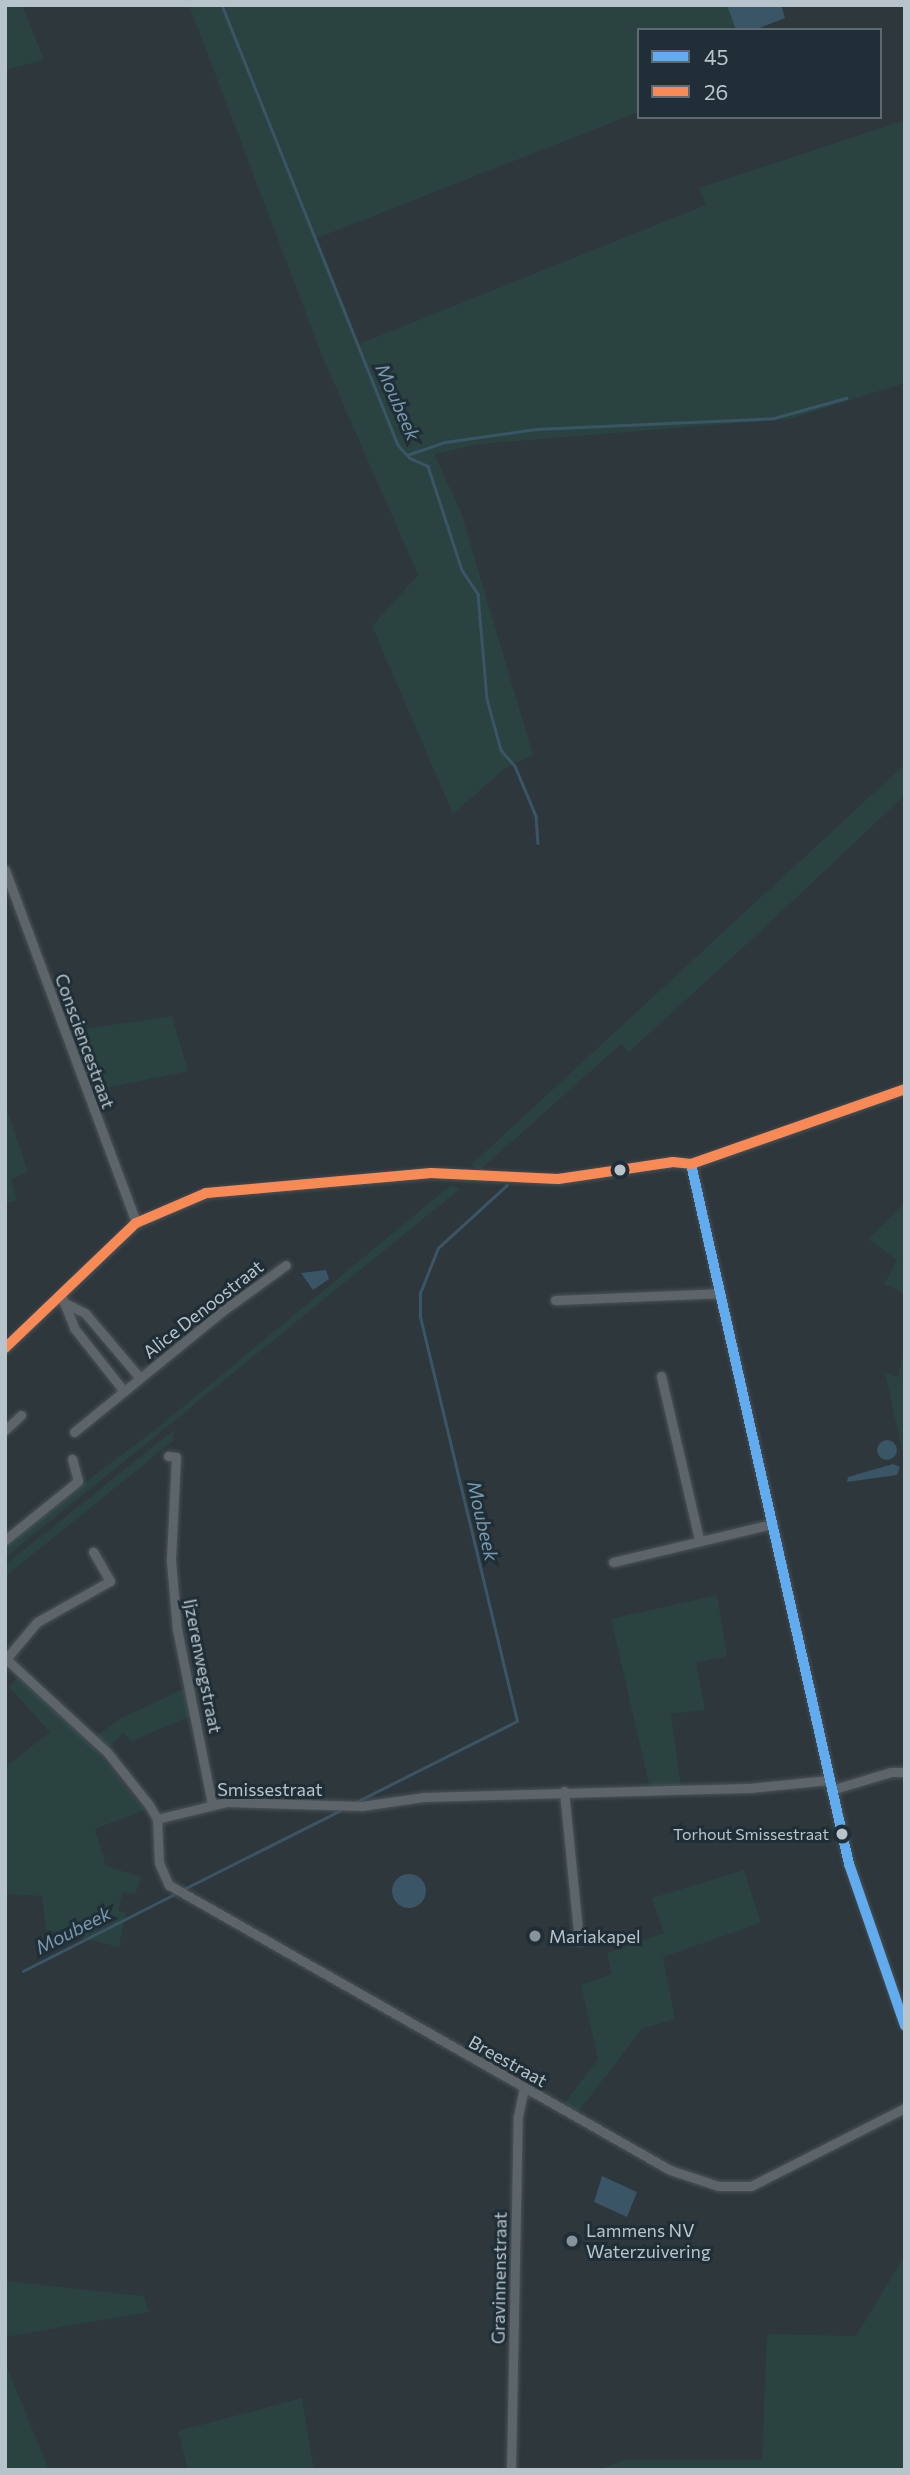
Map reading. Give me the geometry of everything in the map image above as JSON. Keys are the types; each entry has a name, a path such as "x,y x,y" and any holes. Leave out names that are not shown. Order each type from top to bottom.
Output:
{"street":[{"name":"Consciencestraat","path":"5,870 136,1223"},
{"path":"5,1348 64,1300 136,1223 205,1193 431,1173 558,1179 673,1162 691,1164 905,1089"},
{"path":"691,1164 830,1785 867,1924 905,2026"},
{"name":"Alice Denoostraat","path":"74,1432 286,1265"},
{"path":"555,1300 720,1293"},
{"path":"64,1300 74,1328 124,1391"},
{"name":"Alice Denoostraat","path":"64,1300 85,1313 140,1378"},
{"path":"661,1376 699,1539"},
{"path":"5,1430 21,1415"},
{"name":"Ijzerenwegstraat","path":"168,1456 176,1457 171,1561 177,1629 212,1804"},
{"path":"5,1540 78,1481 72,1459"},
{"path":"613,1562 699,1539 773,1524"},
{"path":"93,1552 110,1581 37,1622 6,1659 107,1752 157,1819"},
{"name":"Smissestraat","path":"157,1819 212,1804 362,1806 424,1797 830,1785 891,1772 905,1772"},
{"path":"564,1791 579,1940"},
{"name":"Breestraat","path":"157,1819 159,1863 164,1878 176,1890 670,2170 732,2188 760,2182 905,2108"},
{"name":"Gravinnenstraat","path":"511,2470 517,2116 524,2088"}],"green space":[{"path":"5,5 22,5 44,60 5,70"},
{"path":"189,5 743,5 752,28 637,28 637,113 317,238 359,344 706,205 699,188 905,120 905,383 790,419 480,444 434,454 461,512 533,755 504,769 453,814 372,626 418,575 323,358"},
{"path":"905,764 905,795 761,931 629,1052 621,1044 481,1169 471,1165"},
{"path":"172,1016 188,1071 92,1091 70,1031"},
{"path":"5,1104 28,1172 11,1179 17,1200 5,1204"},
{"path":"451,1185 460,1189 5,1558 5,1543 161,1425"},
{"path":"905,1203 905,1294 884,1284 897,1260 868,1239"},
{"path":"905,1347 905,1463 885,1373 898,1377"},
{"path":"174,1430 173,1441 5,1577 5,1565"},
{"path":"717,1595 727,1656 696,1663 705,1710 671,1714 681,1787 650,1788 611,1619"},
{"path":"18,1676 90,1743 145,1810 95,1829 106,1866 141,1877 135,1895 123,1892 118,1911 126,1912 119,1947 46,1930 42,1896 5,1894 5,1767 50,1732 9,1687"},
{"path":"188,1687 193,1715 132,1741 123,1733 108,1748 97,1736 119,1719"},
{"path":"744,1870 761,1923 663,1957 675,2019 642,2029 577,2113 564,2104 598,2059 581,1985 612,1974 607,1953 664,1933 652,1898"},
{"path":"905,2255 905,2470 598,2470 624,2460 762,2460 767,2334 856,2336"},
{"path":"5,2281 144,2296 149,2312 5,2337"},
{"path":"5,2362 49,2470 5,2470"},
{"path":"302,2398 314,2470 188,2470 178,2431"}],"water":[{"path":"727,5 781,5 785,18 759,28 735,28"},
{"path":"326,1270 329,1279 313,1290 301,1273"},
{"path":"887,1440 894,1443 897,1450 894,1457 887,1460 880,1457 877,1450 880,1443"},
{"path":"893,1464 900,1467 897,1475 847,1482 848,1477"},
{"path":"409,1874 421,1879 426,1891 421,1903 409,1908 397,1903 392,1891 397,1879"},
{"path":"602,2176 637,2192 627,2217 594,2202"}],"waterway":[{"name":"Moubeek","path":"222,5 398,445 410,458 428,466 462,570 478,594 487,699 501,750 515,766 536,816 538,843"},
{"path":"407,455 445,442 536,429 774,418 846,398"},
{"name":"Moubeek","path":"358,1801 517,1721 420,1316 420,1293 438,1248 507,1185"},
{"name":"Moubeek","path":"184,1889 339,1811"},
{"name":"Moubeek","path":"23,1971 173,1895"}],"transit line":[{"name":"26","path":"5,1348 136,1223 206,1193 431,1173 558,1179 673,1162 691,1164 905,1089"},
{"name":"45","path":"691,1164 849,1864 905,2026"}],"place":[{"name":"Torhout Smissestraat","path":"842,1834"},
{"name":"Mariakapel","path":"535,1936"},
{"name":"Lammens NV Waterzuivering","path":"572,2241"}]}
